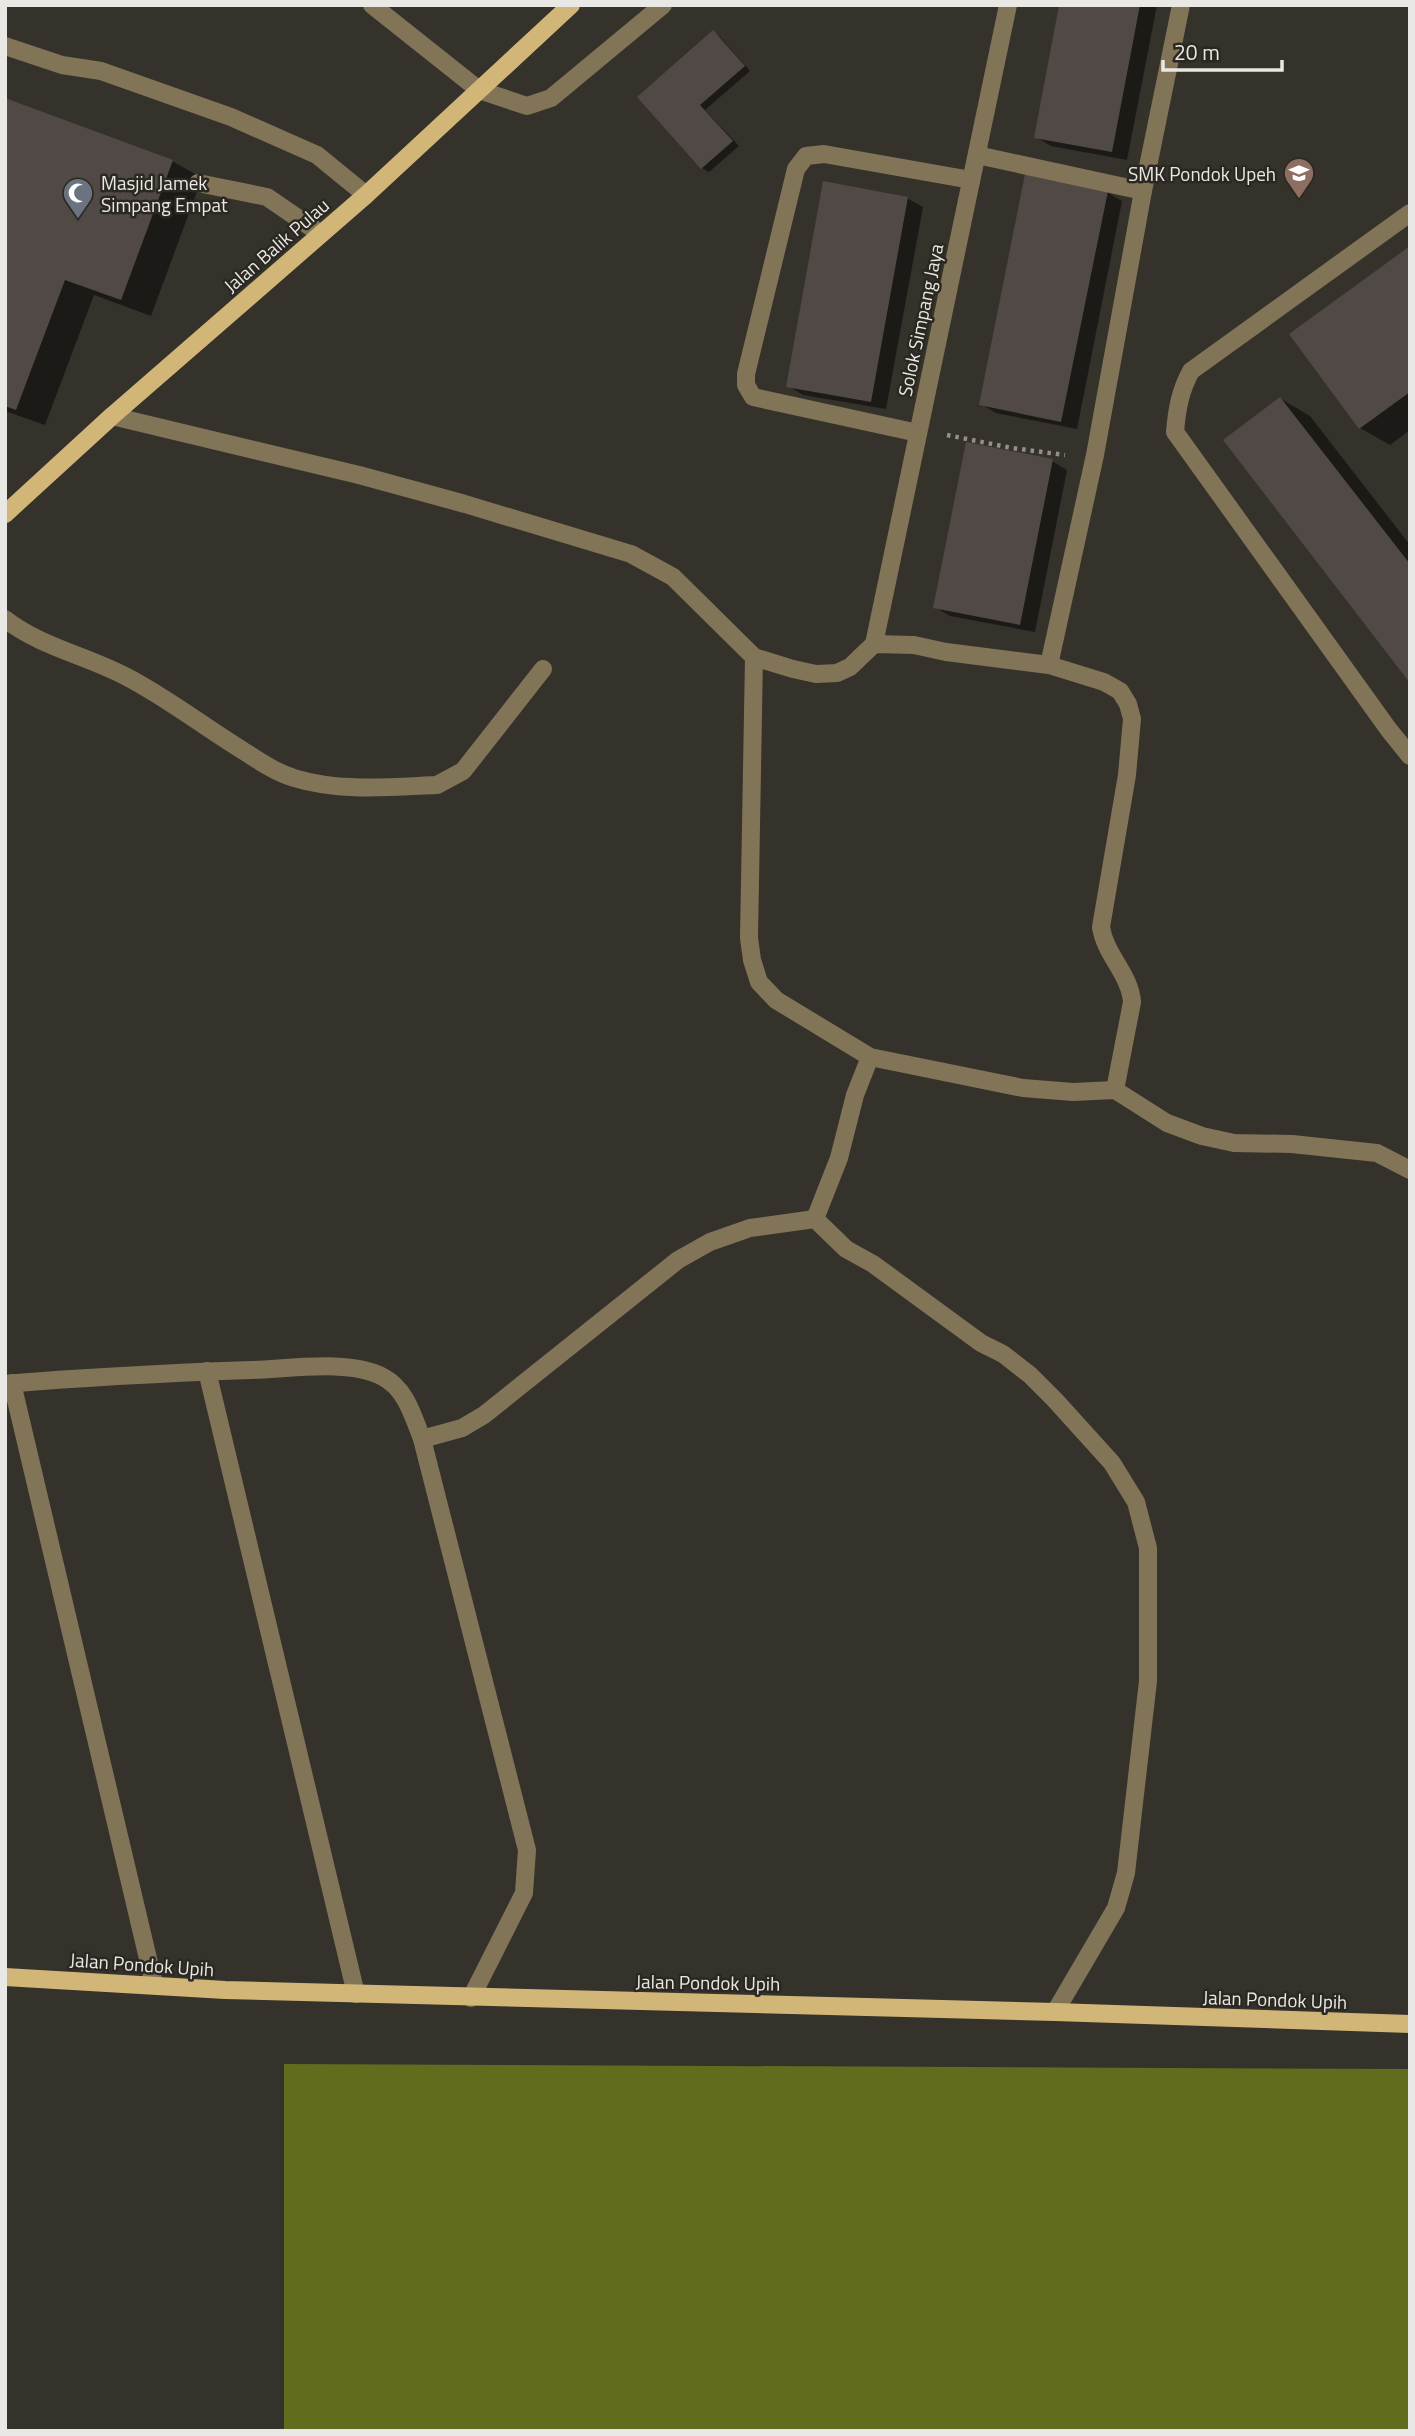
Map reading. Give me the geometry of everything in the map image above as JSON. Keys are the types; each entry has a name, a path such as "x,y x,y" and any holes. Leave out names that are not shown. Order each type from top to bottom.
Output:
{"main road":[{"name":"Jalan Balik Pulau","path":"5,514 112,416 366,195 572,5"},
{"name":"Jalan Pondok Upih","path":"5,1977 225,1990 1410,2024"}],"street":[{"path":"372,5 479,90 527,106 551,98 663,5"},
{"name":"Solok Simpang Jaya","path":"874,644 1008,5"},
{"path":"1049,664 1095,455 1143,191 1181,5"},
{"path":"5,46 62,65 101,71 231,117 317,155 366,195"},
{"path":"918,433 753,397 746,385 746,373 796,169 806,156 824,154 971,180"},
{"path":"977,155 1143,191"},
{"path":"198,183 267,197 321,234"},
{"path":"1410,213 1191,371 1182,387 1175,432 1410,756"},
{"path":"112,416 426,493 631,554 673,578 754,657 816,674 837,673 850,667 874,644 914,645 946,652 1049,664 1104,682 1120,691 1128,704 1132,719 1127,775 1101,927 1103,941 1132,992 1115,1090"},
{"path":"5,619 22,632 47,645 89,659 137,682 272,769 315,783 338,786 437,785 451,779 464,771 543,668"},
{"path":"754,657 749,938 759,982 776,1000 870,1056 1023,1088 1115,1090 1167,1123 1202,1136 1234,1143 1292,1144 1377,1153 1410,1170"},
{"path":"815,1219 839,1157 855,1096 870,1056"},
{"path":"422,1439 462,1428 484,1415 678,1260 710,1242 750,1228 815,1219"},
{"path":"815,1219 846,1249 873,1264 981,1343 1003,1354 1030,1375 1112,1463 1136,1502 1148,1548 1148,1681 1126,1873 1116,1908 1055,2012"},
{"path":"154,1984 8,1383 207,1371 332,1367 365,1369 395,1385 407,1401 422,1439 527,1850 524,1893 471,1998"},
{"path":"207,1371 356,1994"}],"path":[{"path":"918,433 958,436 1053,455 1095,455"}],"green space":[{"path":"284,2064 1410,2069 1410,2431 284,2431"}],"building":[{"path":"1059,5 1140,5 1112,152 1034,138"},
{"path":"713,30 745,66 700,105 733,141 701,169 637,97"},
{"name":"Masjid Jamek Simpang Empat","path":"5,98 173,160 121,300 65,280 16,410 5,406"},
{"path":"1025,174 1108,191 1061,422 979,405"},
{"path":"823,181 908,197 871,402 786,387"},
{"path":"1410,246 1410,392 1359,429 1289,334"},
{"path":"1280,397 1410,564 1410,683 1223,440"},
{"path":"966,442 1053,459 1020,625 933,608"}],"place":[{"name":"SMK Pondok Upeh","path":"1299,200"},
{"name":"Masjid Jamek Simpang Empat","path":"78,220"}]}
